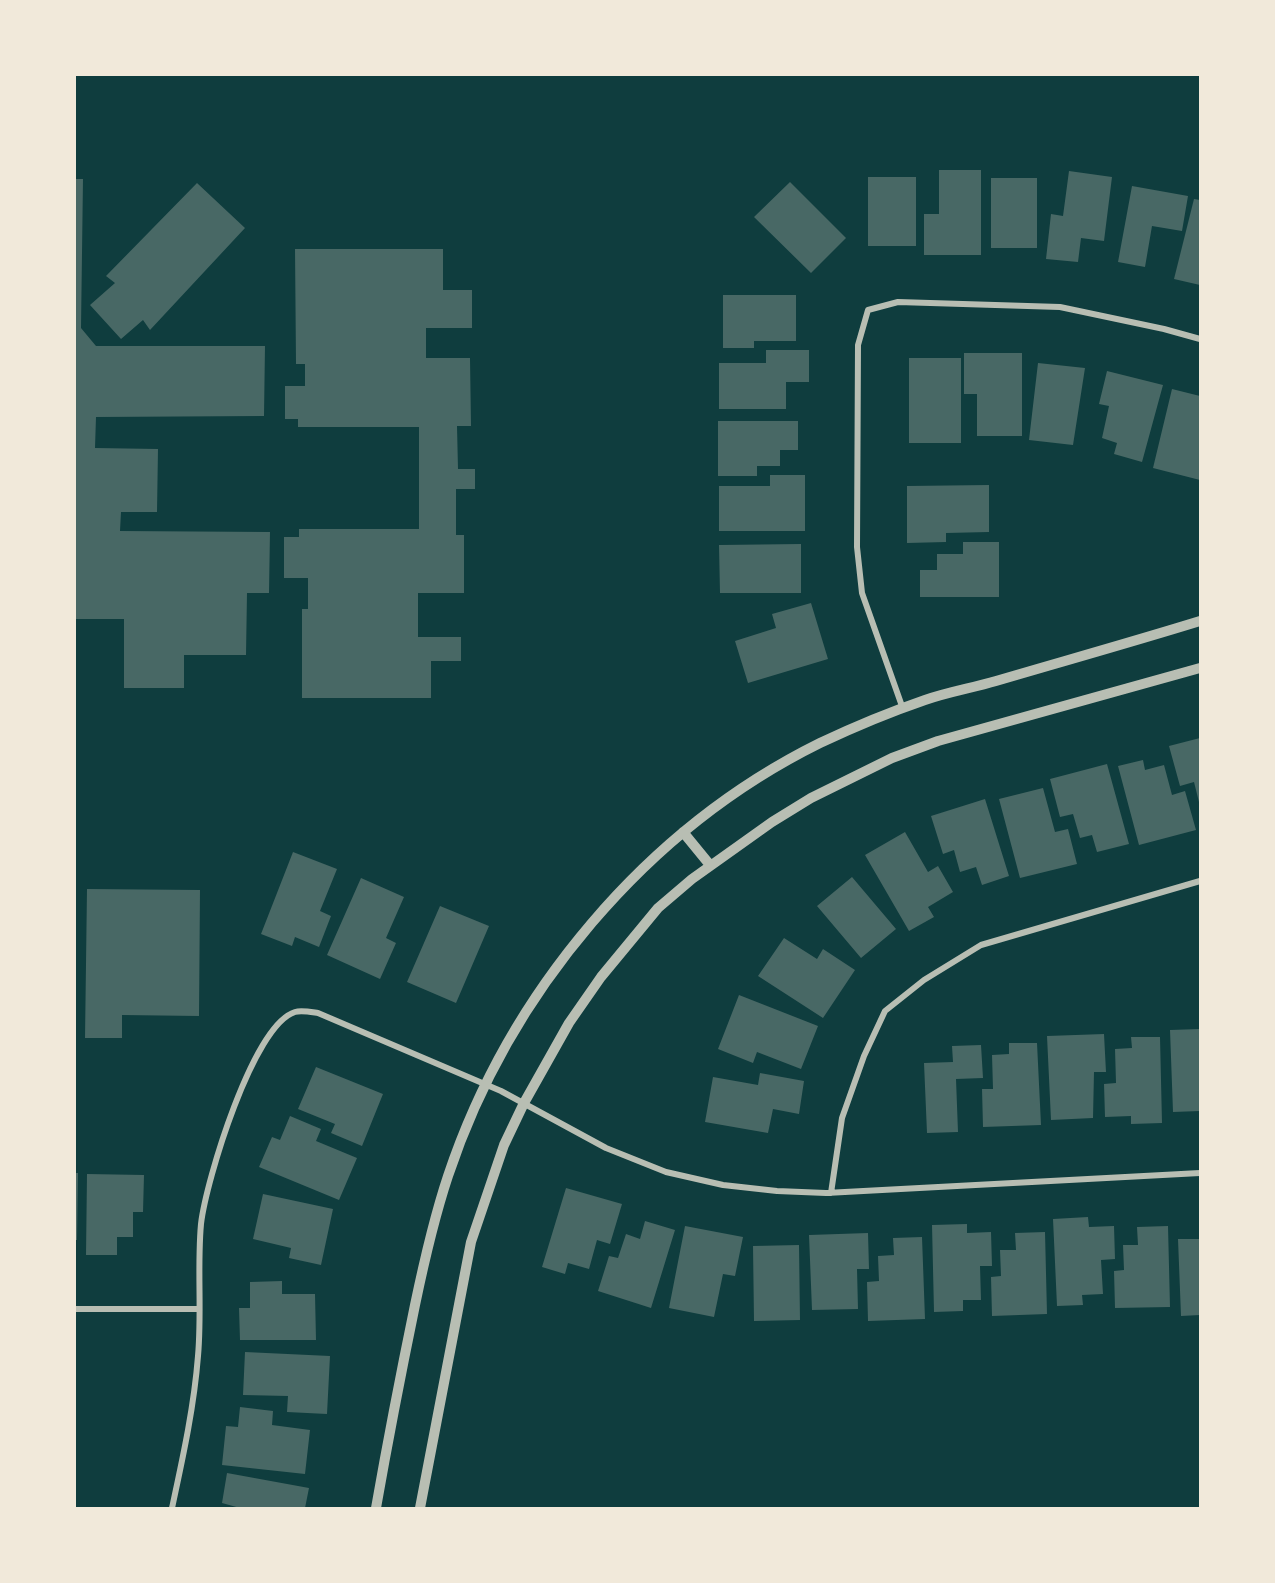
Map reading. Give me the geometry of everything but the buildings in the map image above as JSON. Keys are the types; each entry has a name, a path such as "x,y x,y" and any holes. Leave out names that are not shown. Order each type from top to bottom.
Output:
{"street":[{"path":"903,709 862,592 857,547 858,345 868,310 898,302 1060,307 1164,328 1200,339"},
{"path":"376,1508 423,1268 448,1176 484,1085 514,1031 556,966 582,934 623,890 683,832 753,783 811,748 928,699 1200,621"},
{"path":"420,1508 471,1242 504,1145 524,1103 569,1023 614,961 658,908 737,845 811,798 892,758 947,739 1200,668"},
{"path":"683,832 710,865"},
{"path":"831,1193 842,1118 864,1056 885,1011 924,980 981,945 1200,881"},
{"path":"172,1508 192,1412 198,1354 202,1222 214,1171 228,1123 261,1048 276,1025 296,1012 318,1012 484,1085 501,1090 606,1148 666,1172 723,1185 777,1191 831,1193 1200,1173"},
{"path":"75,1309 199,1309"}]}
